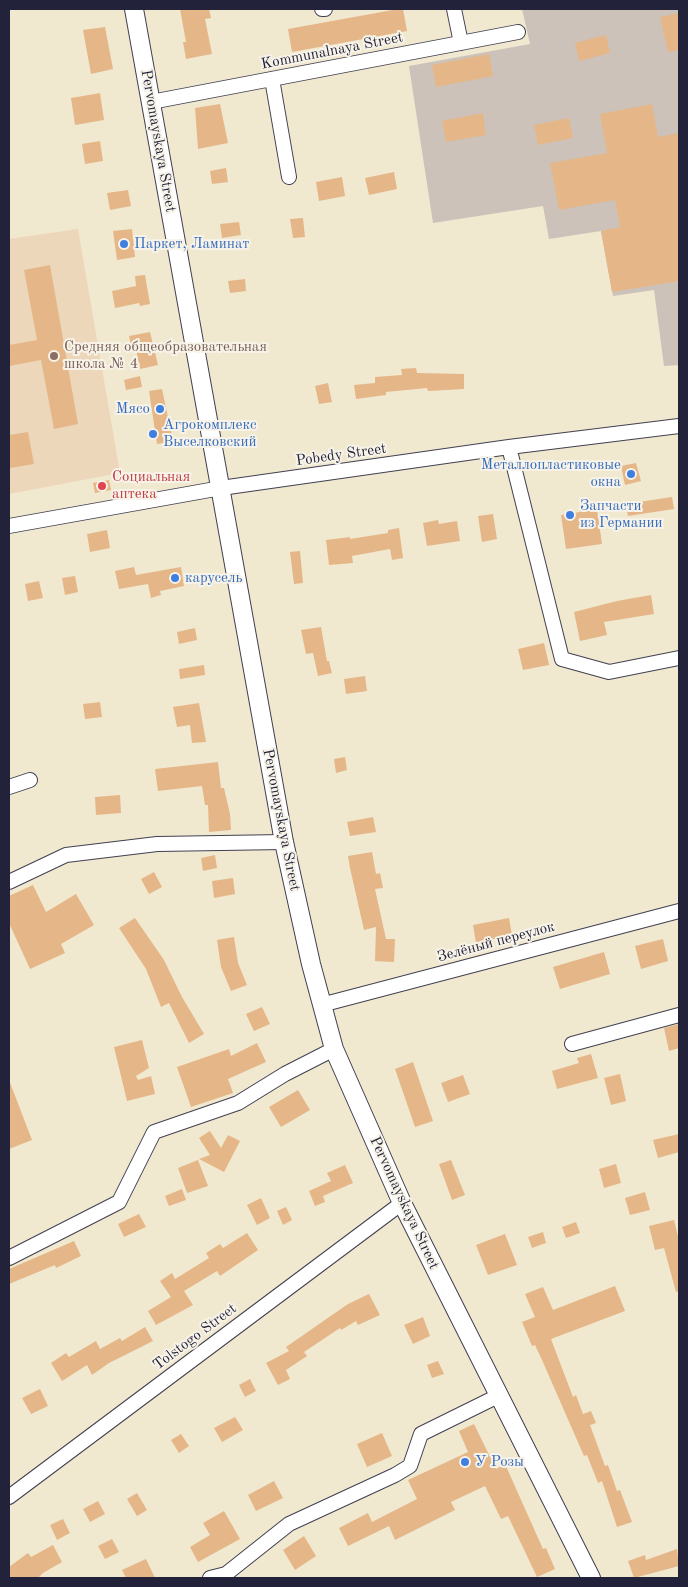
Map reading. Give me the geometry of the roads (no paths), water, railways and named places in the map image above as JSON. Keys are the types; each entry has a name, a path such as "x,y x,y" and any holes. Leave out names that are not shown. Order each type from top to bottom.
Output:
{"main road":[{"name":"Pervomayskaya Street","path":"134,9 284,842 321,1005 334,1050 402,1203 591,1578"}],"street":[{"path":"454,9 461,42"},
{"name":"Kommunalnaya Street","path":"152,102 518,32"},
{"path":"272,79 289,177"},
{"name":"Pobedy Street","path":"9,526 220,488 509,447 679,426"},
{"path":"509,447 562,659 609,672 679,658"},
{"path":"9,787 30,780"},
{"path":"9,882 66,855 157,844 284,842"},
{"name":"Зелёный переулок","path":"321,1005 679,911"},
{"path":"572,1044 679,1015"},
{"path":"9,1258 119,1202 154,1132 238,1103 285,1074 334,1050"},
{"name":"Tolstogo Street","path":"9,1497 402,1203"},
{"path":"210,1578 226,1574 289,1524 395,1475 410,1466 421,1434 498,1396"}],"place":[{"name":"Паркет, Ламинат","path":"124,244"},
{"name":"Средняя общеобразовательная школа № 4","path":"54,356"},
{"name":"Мясо","path":"160,409"},
{"name":"Агрокомплекс Выселковский","path":"153,434"},
{"name":"Металлопластиковые окна","path":"631,474"},
{"name":"Социальная аптека","path":"102,486"},
{"name":"Запчасти из Германии","path":"570,515"},
{"name":"карусель","path":"175,578"},
{"name":"У Розы","path":"465,1462"}]}
